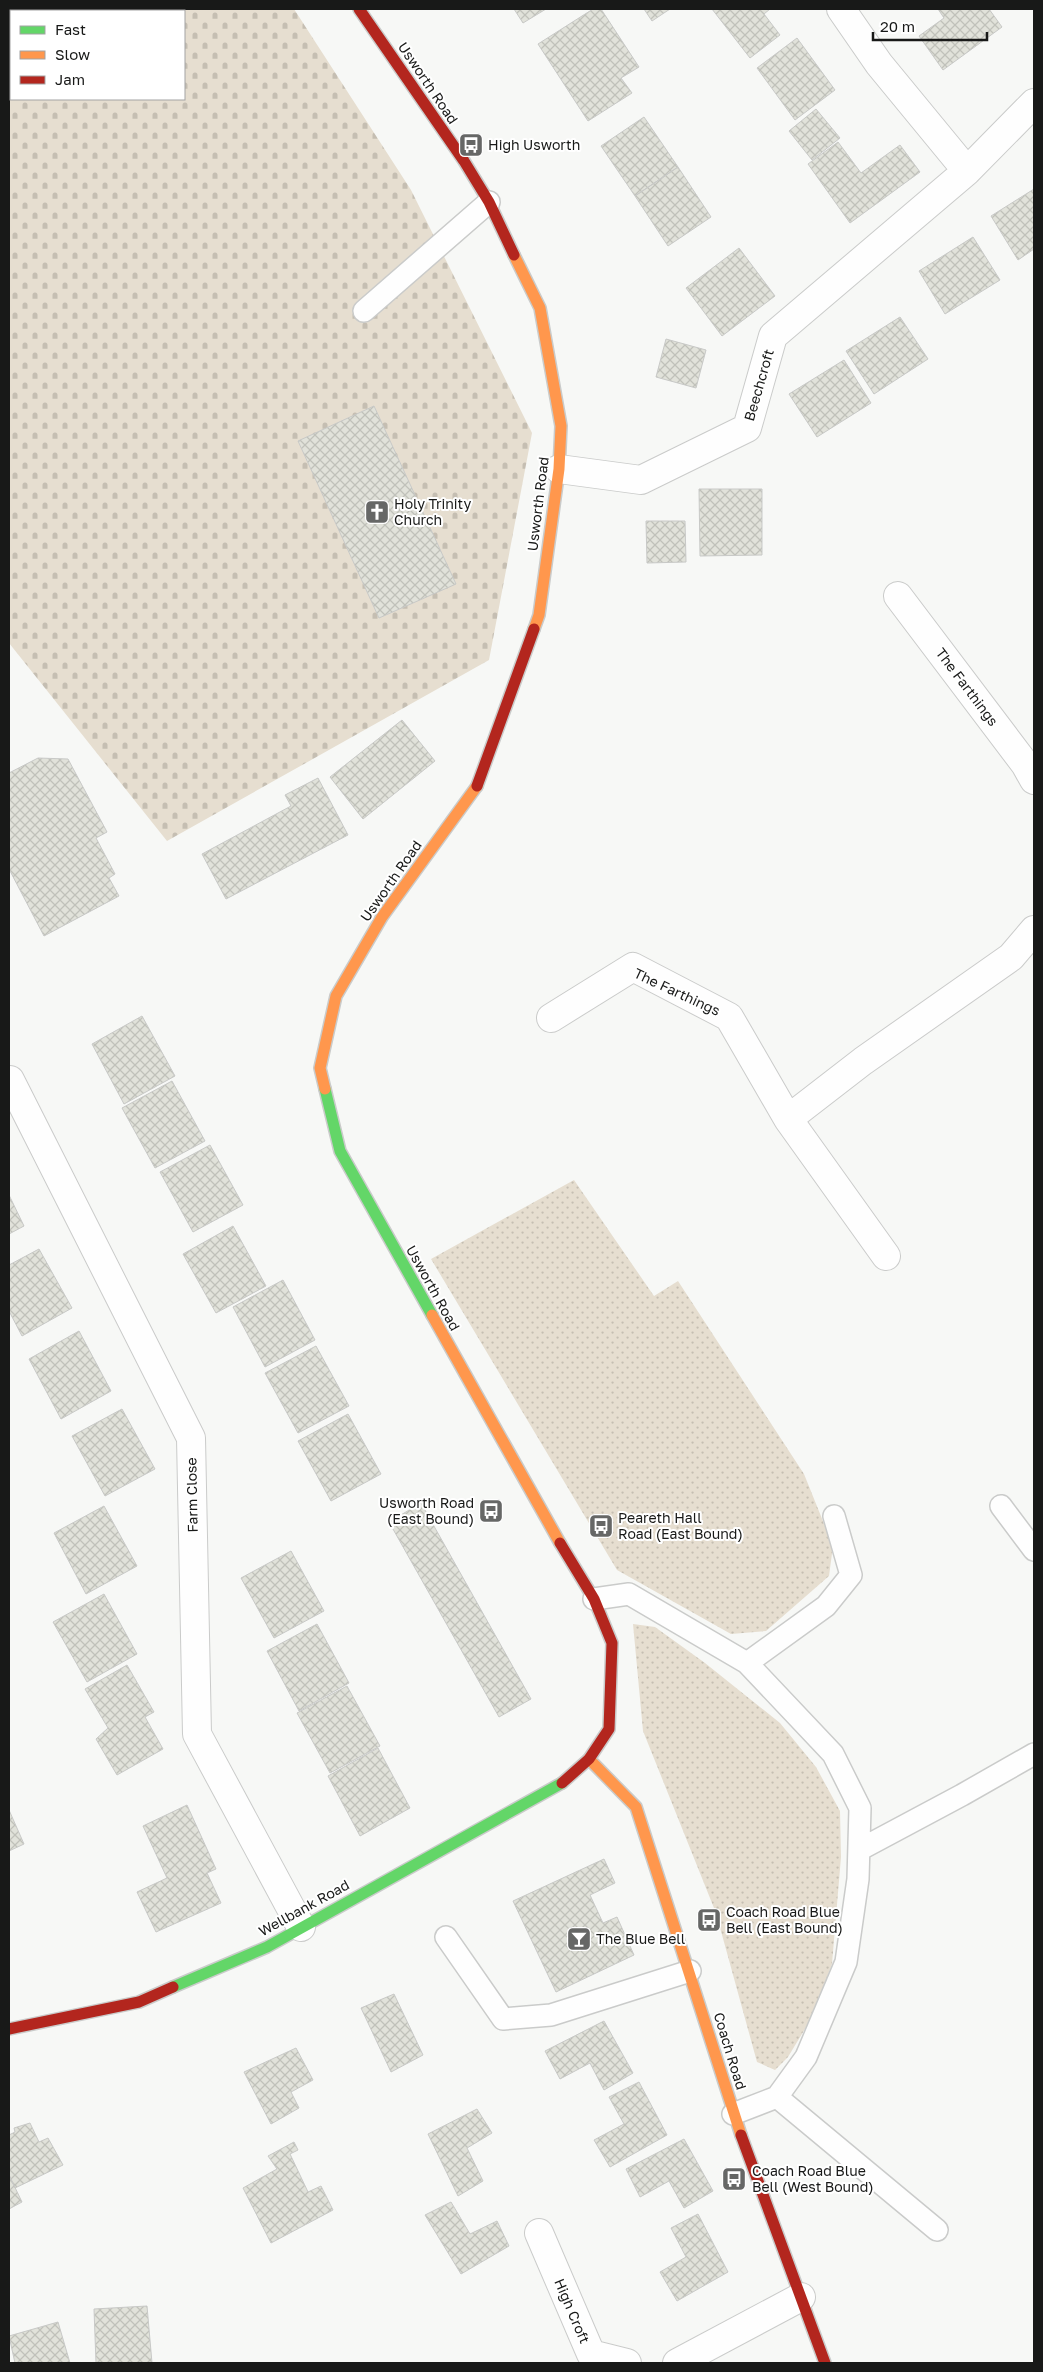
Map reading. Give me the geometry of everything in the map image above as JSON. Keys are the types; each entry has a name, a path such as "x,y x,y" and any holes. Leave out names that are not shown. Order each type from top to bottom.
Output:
{"street":[{"name":"Usworth Road","path":"360,9 464,161 489,202 540,308 561,426 559,469 539,614 477,786 382,917 336,996 320,1068 340,1151 534,1499 594,1599 612,1643 609,1729 589,1760"},
{"path":"841,9 879,64 967,171"},
{"name":"Beechcroft","path":"559,469 641,480 747,428 774,336 967,171 1034,103"},
{"name":"The Farthings","path":"898,596 1025,764 1034,780"},
{"path":"788,1119 863,1061 1011,957 1034,930"},
{"name":"The Farthings","path":"551,1018 633,967 730,1017 788,1119 886,1256"},
{"name":"Farm Close","path":"10,1080 191,1438 197,1734 301,1926"},
{"name":"Wellbank Road","path":"9,2029 138,2002 267,1947 301,1926 567,1780 589,1760"},
{"name":"Coach Road","path":"589,1760 636,1807 690,1970 733,2114 825,2363"},
{"name":"High Croft","path":"539,2233 591,2354 628,2363"},
{"path":"677,2363 800,2297"}],"lane":[{"path":"364,311 489,202"},
{"path":"1001,1506 1034,1550"},
{"path":"747,1663 826,1606 851,1575 834,1516"},
{"path":"594,1599 629,1594 747,1663 833,1754 860,1808 858,1879 846,1962 806,2057 777,2098 733,2114"},
{"path":"859,1850 1034,1754"},
{"path":"446,1937 503,2020 551,2015 690,1970"},
{"path":"777,2098 937,2230"}],"green space":[{"path":"9,9 294,9 411,190 532,433 489,660 167,841 9,643"},
{"path":"574,1180 654,1296 678,1281 804,1474 833,1546 829,1576 766,1631 731,1634 617,1570 431,1259"},
{"path":"633,1624 655,1627 705,1663 780,1723 816,1767 840,1811 841,1857 832,1964 811,2019 788,2057 775,2070 757,2062 716,1913 643,1731"}],"building":[{"path":"514,9 546,9 523,23"},
{"path":"593,9 601,9 639,67 621,78 632,93 588,121 538,44"},
{"path":"644,9 670,9 652,21"},
{"path":"712,9 770,9 764,14 780,35 750,58"},
{"path":"938,9 989,9 1002,27 943,70 919,36 944,18"},
{"path":"797,38 835,90 795,120 757,68"},
{"path":"816,109 840,138 812,160 789,131"},
{"path":"644,117 678,167 635,196 601,146"},
{"path":"838,142 861,173 900,145 920,172 850,223 808,164"},
{"path":"678,167 711,217 668,246 635,196"},
{"path":"1034,189 1034,249 1018,260 991,216"},
{"path":"973,237 1000,280 945,314 919,271"},
{"path":"739,248 775,296 722,336 686,288"},
{"path":"900,317 928,359 874,394 846,351"},
{"path":"666,339 706,350 696,388 656,377"},
{"path":"844,360 871,403 817,437 789,394"},
{"name":"Holy Trinity Church","path":"374,406 456,584 379,618 298,441"},
{"path":"699,489 762,489 762,555 700,556"},
{"path":"646,521 685,521 686,562 647,563"},
{"path":"402,720 435,761 363,819 330,777"},
{"path":"38,758 68,759 107,832 96,838 115,874 109,878 119,896 44,936 9,869 9,773"},
{"path":"318,778 348,835 226,899 202,854 291,806 285,795"},
{"path":"142,1016 175,1076 124,1104 92,1044"},
{"path":"172,1081 205,1141 155,1168 122,1108"},
{"path":"210,1145 243,1205 193,1232 160,1172"},
{"path":"9,1195 24,1226 9,1234"},
{"path":"233,1226 266,1286 216,1313 183,1254"},
{"path":"39,1249 72,1308 22,1336 9,1311 9,1265"},
{"path":"283,1280 315,1340 265,1367 233,1307"},
{"path":"79,1331 111,1391 61,1419 29,1359"},
{"path":"316,1346 349,1406 298,1433 265,1373"},
{"path":"122,1409 155,1469 105,1496 72,1436"},
{"path":"348,1414 381,1474 331,1501 298,1441"},
{"path":"421,1503 531,1699 499,1717 389,1522"},
{"path":"104,1506 137,1566 86,1594 54,1533"},
{"path":"291,1551 324,1611 274,1638 241,1578"},
{"path":"104,1594 137,1654 87,1682 53,1622"},
{"path":"317,1624 349,1683 299,1711 267,1651"},
{"path":"127,1665 154,1712 145,1717 163,1749 117,1775 96,1739 108,1728 85,1689"},
{"path":"347,1686 380,1746 330,1773 297,1713"},
{"path":"378,1748 410,1808 360,1836 328,1776"},
{"path":"187,1805 216,1869 207,1873 221,1903 156,1932 137,1892 167,1878 143,1826"},
{"path":"9,1810 24,1844 9,1851"},
{"name":"The Blue Bell","path":"604,1859 615,1883 590,1895 603,1923 617,1917 634,1955 556,1992 513,1901"},
{"path":"394,1994 423,2055 391,2072 361,2008"},
{"path":"604,2021 633,2073 604,2090 590,2063 560,2079 545,2051"},
{"path":"296,2048 313,2080 291,2092 299,2108 271,2124 244,2072"},
{"path":"639,2082 667,2135 610,2167 594,2140 624,2124 609,2097"},
{"path":"477,2109 492,2133 467,2148 483,2181 458,2196 428,2134"},
{"path":"30,2123 39,2142 48,2138 63,2165 15,2188 9,2175 9,2135 15,2132 14,2128"},
{"path":"684,2139 713,2191 684,2208 669,2181 640,2197 626,2169"},
{"path":"294,2142 298,2150 290,2154 308,2192 321,2186 333,2210 271,2243 243,2188 277,2169 268,2156"},
{"path":"9,2175 22,2202 9,2209"},
{"path":"451,2202 470,2234 497,2221 509,2246 461,2274 425,2215"},
{"path":"698,2214 728,2272 677,2301 660,2272 686,2257 671,2228"},
{"path":"147,2306 152,2363 96,2363 94,2309"},
{"path":"58,2322 70,2363 15,2363 9,2336"}],"traffic: fast":[{"path":"325,1089 340,1151 432,1315"},
{"path":"173,1987 267,1947 562,1783"}],"traffic: slow":[{"path":"514,255 540,308 561,426 559,469 539,615 534,629"},
{"path":"325,1089 320,1068 336,996 382,917 477,786"},
{"path":"432,1315 560,1543"},
{"path":"589,1759 636,1807 741,2135"}],"traffic: jam":[{"path":"359,9 464,161 489,202 514,255"},
{"path":"477,786 534,629"},
{"path":"560,1543 594,1599 612,1643 609,1729 589,1759 562,1783"},
{"path":"9,2029 139,2002 173,1987"},
{"path":"741,2135 825,2363"}],"place":[{"name":"High Usworth","path":"471,145"},
{"name":"Holy Trinity Church","path":"377,512"},
{"name":"Usworth Road (East Bound)","path":"491,1511"},
{"name":"Peareth Hall Road (East Bound)","path":"601,1526"},
{"name":"Coach Road Blue Bell (East Bound)","path":"709,1920"},
{"name":"The Blue Bell","path":"579,1939"},
{"name":"Coach Road Blue Bell (West Bound)","path":"734,2179"}]}
